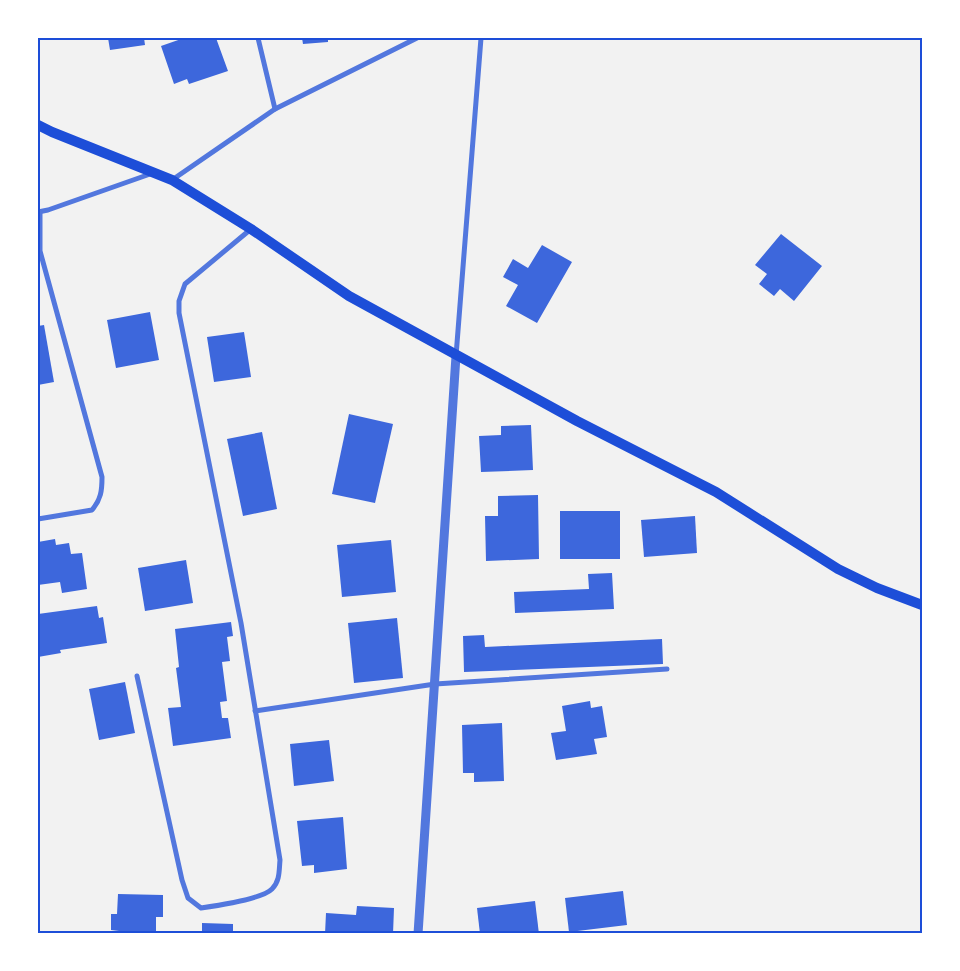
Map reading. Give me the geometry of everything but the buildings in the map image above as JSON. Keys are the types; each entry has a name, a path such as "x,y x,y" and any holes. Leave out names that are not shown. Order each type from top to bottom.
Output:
{"main road":[{"path":"38,125 172,180 252,229 349,296 592,429 716,492 838,569 877,588 922,605"}],"street":[{"path":"258,38 275,108"},
{"path":"172,180 275,108 417,38"},
{"path":"418,934 456,356 481,38"},
{"path":"38,519 92,510 99,502 102,493 102,477 40,251 39,212 153,173"},
{"path":"138,676 182,880 188,898 201,908 233,904 271,890 279,878 280,860 241,623 179,313 179,301 185,284 252,229"},
{"path":"255,711 435,684 667,669"}]}
